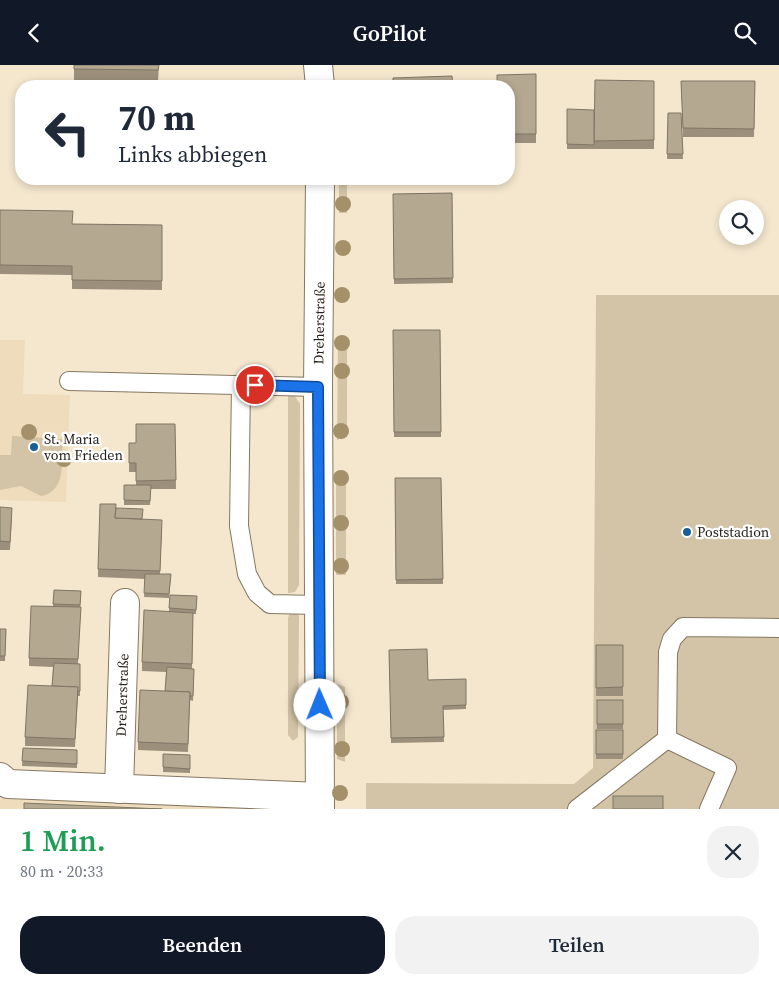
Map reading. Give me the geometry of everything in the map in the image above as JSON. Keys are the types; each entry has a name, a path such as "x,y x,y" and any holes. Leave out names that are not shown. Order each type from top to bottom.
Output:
{"main road":[{"path":"318,65 319,80"},
{"name":"Dreherstraße","path":"0,777 8,784 119,789 242,801 320,803 318,387 320,185"},
{"name":"Dreherstraße","path":"119,789 125,603"}],"lane":[{"path":"69,381 318,387"},
{"path":"241,384 240,526 247,574 257,593 270,604 319,605"},
{"path":"667,739 668,652 672,639 683,627 779,628"},
{"path":"577,809 667,739"},
{"path":"667,739 728,768 709,809"}],"shaded area":[{"path":"339,185 347,185 347,213 339,213"},
{"name":"Poststadion","path":"596,295 779,295 779,809 366,809 366,783 574,784 593,768"},
{"path":"347,337 347,436 337,440 338,338"},
{"name":"St. Maria vom Frieden","path":"0,340 25,340 23,394 70,395 66,502 0,500"},
{"path":"288,393 294,395 300,404 299,585 295,592 288,593"},
{"path":"12,436 63,439 59,482 49,493 41,496 21,486 0,490 0,455 11,455"},
{"path":"336,471 346,471 346,575 336,575"},
{"path":"290,612 299,615 298,737 293,741 288,735 288,618"},
{"path":"337,684 345,687 345,762 337,759"},
{"path":"0,799 229,805 229,809 0,809"}],"building":[{"path":"74,65 159,65 158,70 74,69"},
{"path":"536,74 536,134 515,134 515,80 497,80 497,75"},
{"path":"452,76 452,80 393,80 393,78"},
{"path":"595,80 654,81 654,140 594,141"},
{"path":"681,81 755,81 754,129 683,128"},
{"path":"567,109 594,110 594,145 567,144"},
{"path":"668,113 681,113 683,154 667,154"},
{"path":"452,193 453,278 394,279 393,194"},
{"path":"0,210 73,211 72,224 162,225 162,281 72,280 72,266 0,265"},
{"path":"393,330 440,330 441,432 394,432"},
{"path":"136,424 175,424 176,480 136,481 136,463 129,463 129,443 136,443"},
{"path":"395,478 441,478 443,579 396,580"},
{"path":"124,485 151,485 150,501 124,500"},
{"path":"100,504 116,504 115,518 162,520 160,571 98,569"},
{"path":"0,507 12,508 10,542 0,541"},
{"path":"116,508 143,509 142,519 115,518"},
{"path":"145,574 171,574 169,594 144,593"},
{"path":"54,590 81,591 80,605 53,604"},
{"path":"170,595 197,596 196,610 169,608"},
{"path":"31,606 81,607 78,659 29,658"},
{"path":"144,610 193,613 192,664 142,662"},
{"path":"0,629 6,629 5,656 0,656"},
{"path":"596,645 623,645 623,687 596,688"},
{"path":"427,649 428,680 466,679 466,705 443,706 444,737 391,738 389,650"},
{"path":"54,663 80,664 80,691 77,691 78,687 52,686"},
{"path":"167,667 194,669 193,696 190,696 190,692 165,691"},
{"path":"28,685 78,687 75,739 25,737"},
{"path":"140,690 190,692 188,744 138,742"},
{"path":"597,700 623,700 623,724 597,724"},
{"path":"596,730 623,730 623,754 596,754"},
{"path":"23,748 77,750 77,764 22,761"},
{"path":"163,754 190,755 190,769 163,767"},
{"path":"613,796 663,796 663,809 613,809"},
{"path":"24,803 162,809 24,809"}],"place":[{"name":"St. Maria vom Frieden","path":"34,447"},
{"name":"Poststadion","path":"687,532"}],"route":[{"path":"255,385 318,387 320,705"}]}
